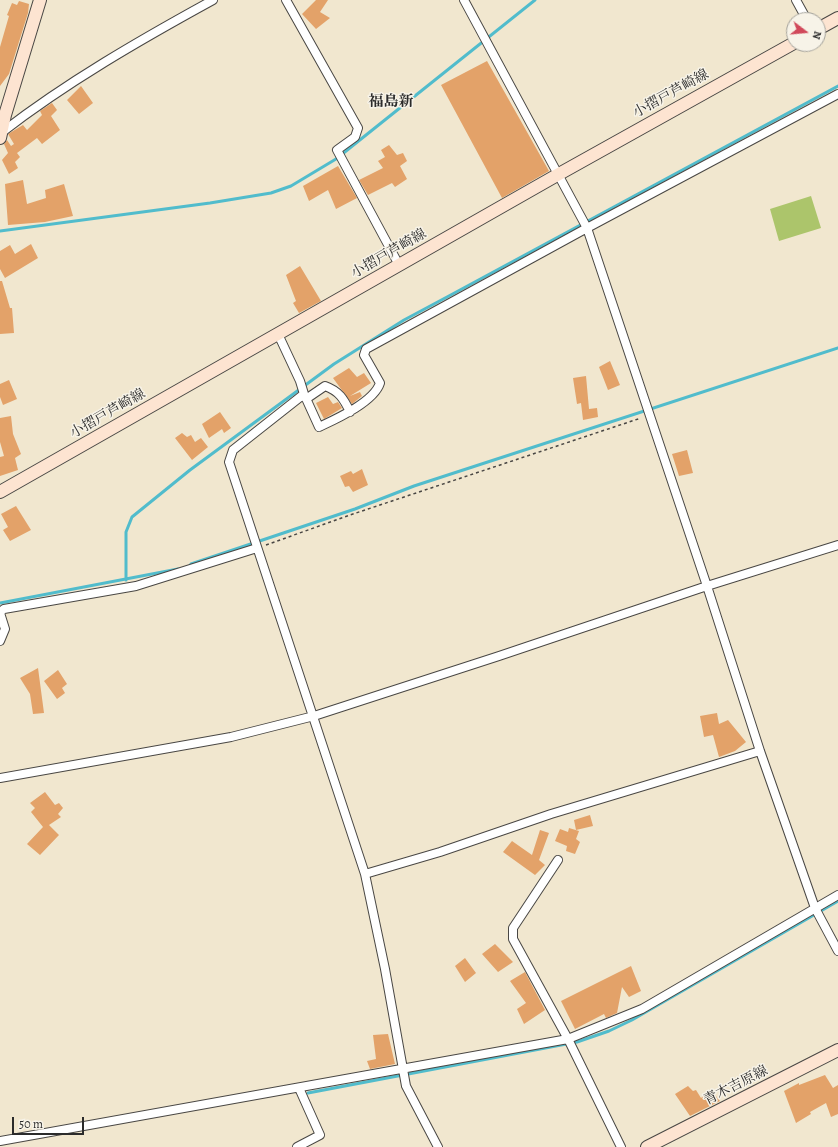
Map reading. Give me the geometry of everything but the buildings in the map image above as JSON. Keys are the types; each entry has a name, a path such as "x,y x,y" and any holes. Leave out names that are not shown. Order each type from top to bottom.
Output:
{"main road":[{"path":"0,135 37,1"},
{"path":"826,25 838,18"},
{"name":"小摺戸芦崎線","path":"0,492 786,46"},
{"name":"青木吉原線","path":"647,1147 838,1050"}],"street":[{"path":"0,135 36,107 138,42 213,0"},
{"path":"286,0 358,128 355,137 337,150 399,266"},
{"path":"464,0 587,228 648,416 707,586 760,751 815,908 838,952"},
{"path":"796,0 803,12"},
{"path":"278,334 319,427 350,412 378,390 380,383 364,355 366,349 587,228 838,94"},
{"path":"350,412 345,401 336,390 325,386 305,397 233,450 229,462 365,874 385,969 406,1086 438,1147"},
{"path":"0,778 231,738 314,716 707,586 838,545"},
{"path":"0,641 5,629 0,613 4,609 136,586 257,548"},
{"path":"365,874 440,852 551,814 760,751"},
{"path":"558,860 513,928 513,939 568,1039 621,1147"},
{"path":"0,1142 568,1039 607,1025 642,1009 838,895"},
{"path":"297,1147 320,1135 299,1088"}],"path":[{"path":"257,548 358,512 648,416"}],"green space":[{"path":"811,196 821,228 779,241 770,209"}],"waterway":[{"path":"0,231 210,203 271,193 291,186 336,159 535,0"},
{"path":"126,580 126,532 132,517 190,470 334,364 404,320 838,86"},
{"path":"191,564 355,509 414,486 838,348"},
{"path":"0,603 178,569"},
{"path":"308,1093 577,1042 609,1031 632,1020 838,901"}],"district":[{"name":"福島新","path":"391,102"}]}
